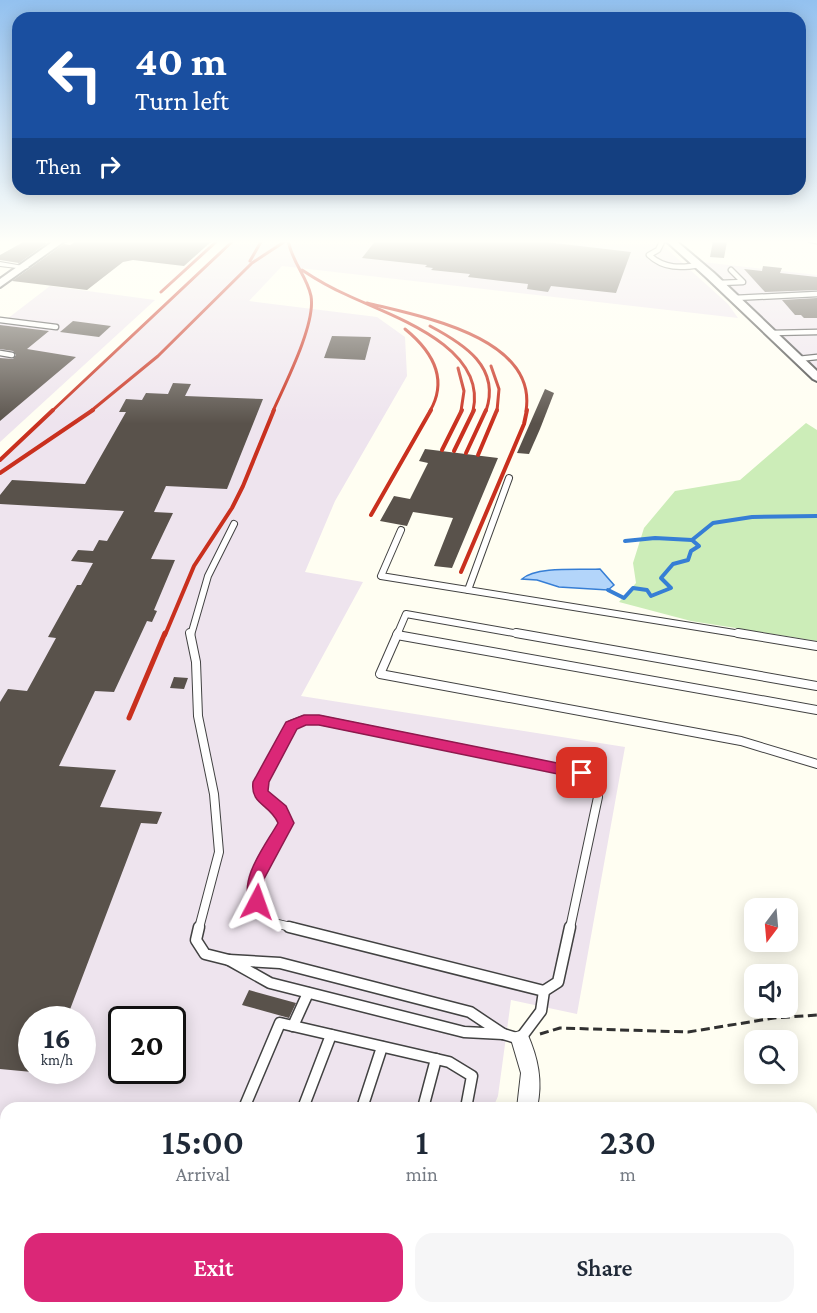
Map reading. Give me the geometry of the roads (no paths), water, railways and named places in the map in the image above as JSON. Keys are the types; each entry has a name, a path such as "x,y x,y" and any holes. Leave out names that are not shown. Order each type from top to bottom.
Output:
{"street":[{"path":"737,301 817,377"},
{"path":"511,1036 531,1063 529,1102"}],"lane":[{"path":"0,320 56,327"},
{"path":"771,333 817,332"},
{"path":"0,353 12,355"},
{"path":"798,359 817,357"},
{"path":"468,590 509,478"},
{"path":"234,524 208,576 190,632 196,662 198,716 214,794 219,852 196,940 205,954 229,960 280,963 470,1012 511,1036"},
{"path":"401,530 381,576 817,646"},
{"path":"817,686 406,614 380,674 741,741 817,764"},
{"path":"397,635 817,710"},
{"path":"229,960 270,983 464,1032 511,1036 541,1011 544,991 558,982 598,797 595,780 582,773 319,720 304,720 291,725 261,782 260,792 267,801 280,810 286,823 255,879 257,902 273,923 544,991"},
{"path":"293,1026 308,993"},
{"path":"247,1102 280,1023 449,1062 472,1076 466,1102"},
{"path":"305,1102 331,1035"},
{"path":"364,1102 382,1047"},
{"path":"425,1102 436,1059"}],"water":[{"path":"600,569 614,585 608,590 559,587 537,580 522,579 548,570"}],"waterway":[{"path":"692,540 713,523 752,517 817,516"},
{"path":"625,541 655,538 692,540"},
{"path":"608,590 624,598 633,588 647,590 651,596 671,588 661,578 673,564 688,560 691,551 699,546 692,540"}],"railway":[{"path":"52,411 169,301"},
{"path":"91,411 158,356 213,301"},
{"path":"273,411 304,338 309,322 311,301"},
{"path":"360,301 432,336 451,351 466,368 474,388 473,411"},
{"path":"367,303 443,323 495,348 514,365 525,386 526,411"},
{"path":"430,326 467,349 484,370 489,395 486,411"},
{"path":"405,329 423,346 435,366 438,387 430,411"},
{"path":"491,366 499,389 497,411"},
{"path":"458,368 464,391 461,411"},
{"path":"0,460 53,410"},
{"path":"0,473 93,410"},
{"path":"165,635 194,566 232,508 243,486 274,410"},
{"path":"371,515 431,410"},
{"path":"442,450 462,410"},
{"path":"454,451 474,410"},
{"path":"466,453 486,410"},
{"path":"478,455 497,410"},
{"path":"461,572 524,424 527,410"},
{"path":"129,718 165,633"}]}
